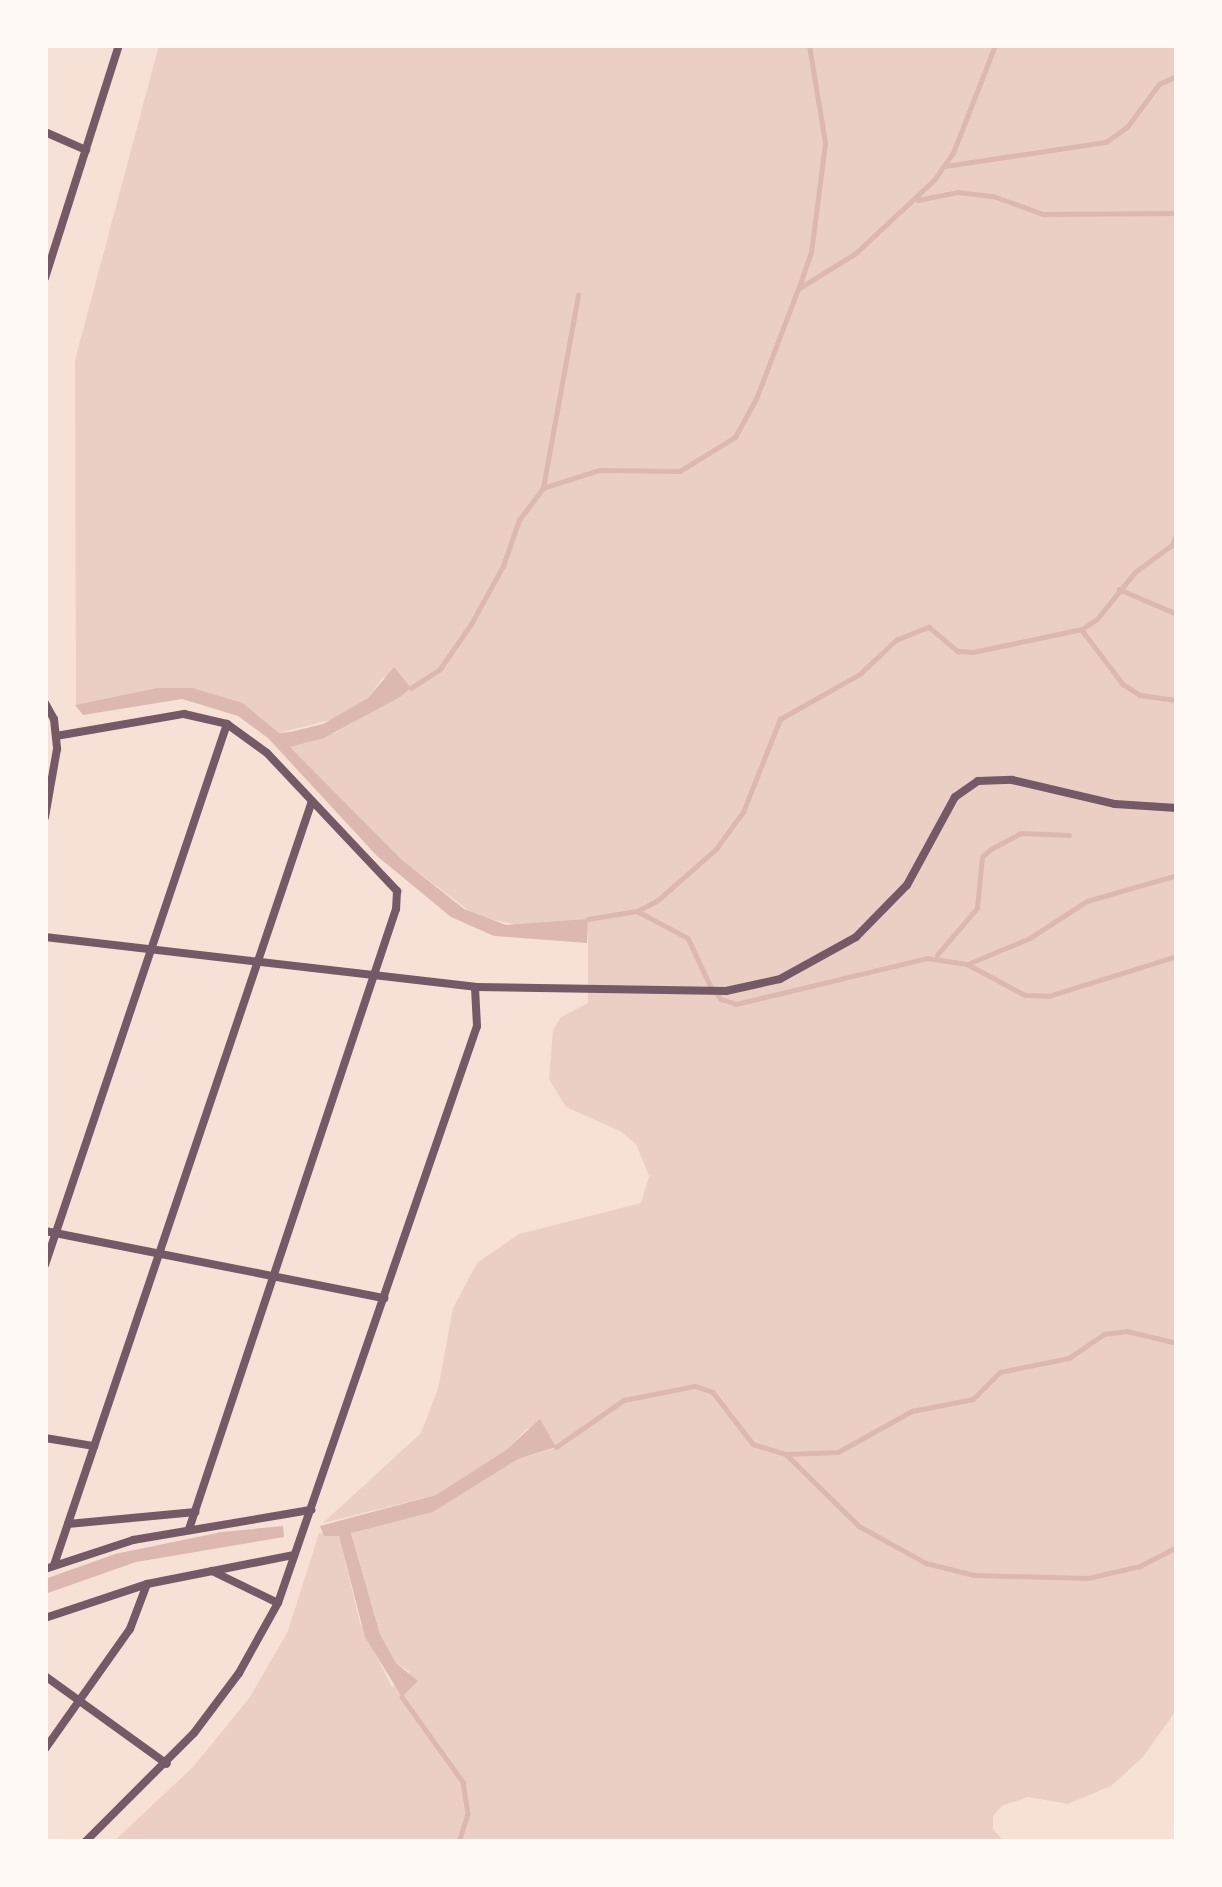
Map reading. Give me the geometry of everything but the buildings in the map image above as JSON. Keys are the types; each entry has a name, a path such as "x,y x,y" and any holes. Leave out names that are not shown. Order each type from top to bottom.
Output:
{"street":[{"path":"45,278 119,45"},
{"path":"45,132 86,150"},
{"path":"45,703 56,736 45,817"},
{"path":"56,736 184,714 226,724 254,742 398,891 189,1529"},
{"path":"45,1265 226,724"},
{"path":"45,937 475,987 726,991 780,979 856,938 893,903 956,797 978,781 1012,780 1115,804 1177,808"},
{"path":"50,1567 312,801"},
{"path":"86,1842 167,1764 239,1673 278,1603 477,1025 475,987"},
{"path":"45,1231 384,1298"},
{"path":"45,1438 94,1446"},
{"path":"50,1567 189,1529 311,1510"},
{"path":"68,1524 195,1512"},
{"path":"45,1618 147,1584 295,1555"},
{"path":"211,1570 278,1603"},
{"path":"45,1749 136,1620 147,1584"},
{"path":"45,1676 167,1764"}],"shaded area":[{"path":"159,45 1177,45 1177,1709 1143,1757 1111,1786 1068,1804 1028,1797 1002,1806 993,1816 993,1829 1004,1842 113,1842 193,1767 250,1697 288,1631 319,1533 339,1535 360,1623 392,1687 410,1672 396,1663 380,1634 351,1532 433,1512 518,1459 556,1448 528,1428 506,1450 436,1495 323,1523 421,1433 438,1389 453,1308 477,1263 519,1234 641,1203 649,1176 636,1144 620,1131 566,1107 549,1079 553,1030 561,1017 588,1003 588,920 522,926 476,916 401,859 289,746 335,733 411,688 383,677 368,698 334,719 279,733 243,703 193,688 157,688 76,705 75,360"},
{"path":"394,667 411,688 400,697 324,738 290,747 401,859 464,909 506,925 588,919 587,943 494,936 451,917 377,856 268,738 238,716 182,699 83,715 75,705 157,688 193,688 243,703 279,733 290,732 323,724 368,698"},
{"path":"540,1419 556,1447 518,1459 433,1512 351,1533 380,1634 396,1663 418,1681 402,1697 365,1637 339,1536 324,1536 320,1526 436,1495 506,1450"},
{"path":"283,1526 284,1537 136,1562 45,1594 45,1579 115,1554 222,1532"}],"waterway":[{"path":"799,287 811,253 825,143 809,45"},
{"path":"543,488 599,470 680,471 735,437 756,399 798,289 856,253 934,180 953,153 995,45"},
{"path":"945,166 1106,142 1127,127 1159,84 1177,76"},
{"path":"918,200 958,192 993,196 1043,214 1177,213"},
{"path":"411,688 440,669 471,624 503,566 519,520 543,488 578,295"},
{"path":"588,919 637,911 657,901 716,849 743,812 780,719 860,674 896,640 929,627 958,651 973,652 1082,629 1097,619 1135,572 1172,545 1177,532"},
{"path":"1119,589 1177,614"},
{"path":"1082,630 1123,684 1140,695 1177,700"},
{"path":"937,955 977,908 982,857 1021,833 1069,835"},
{"path":"970,963 1030,938 1087,901 1177,875"},
{"path":"637,911 688,938 710,985 721,999 736,1004 927,958 967,964 1025,995 1049,996 1177,956"},
{"path":"556,1447 624,1400 695,1386 713,1392 753,1444 786,1454 838,1452 912,1411 973,1399 1000,1372 1069,1358 1104,1334 1127,1331 1177,1343"},
{"path":"786,1454 859,1526 926,1563 974,1575 1088,1578 1140,1566 1177,1547"},
{"path":"402,1697 463,1782 468,1814 459,1842"}]}
